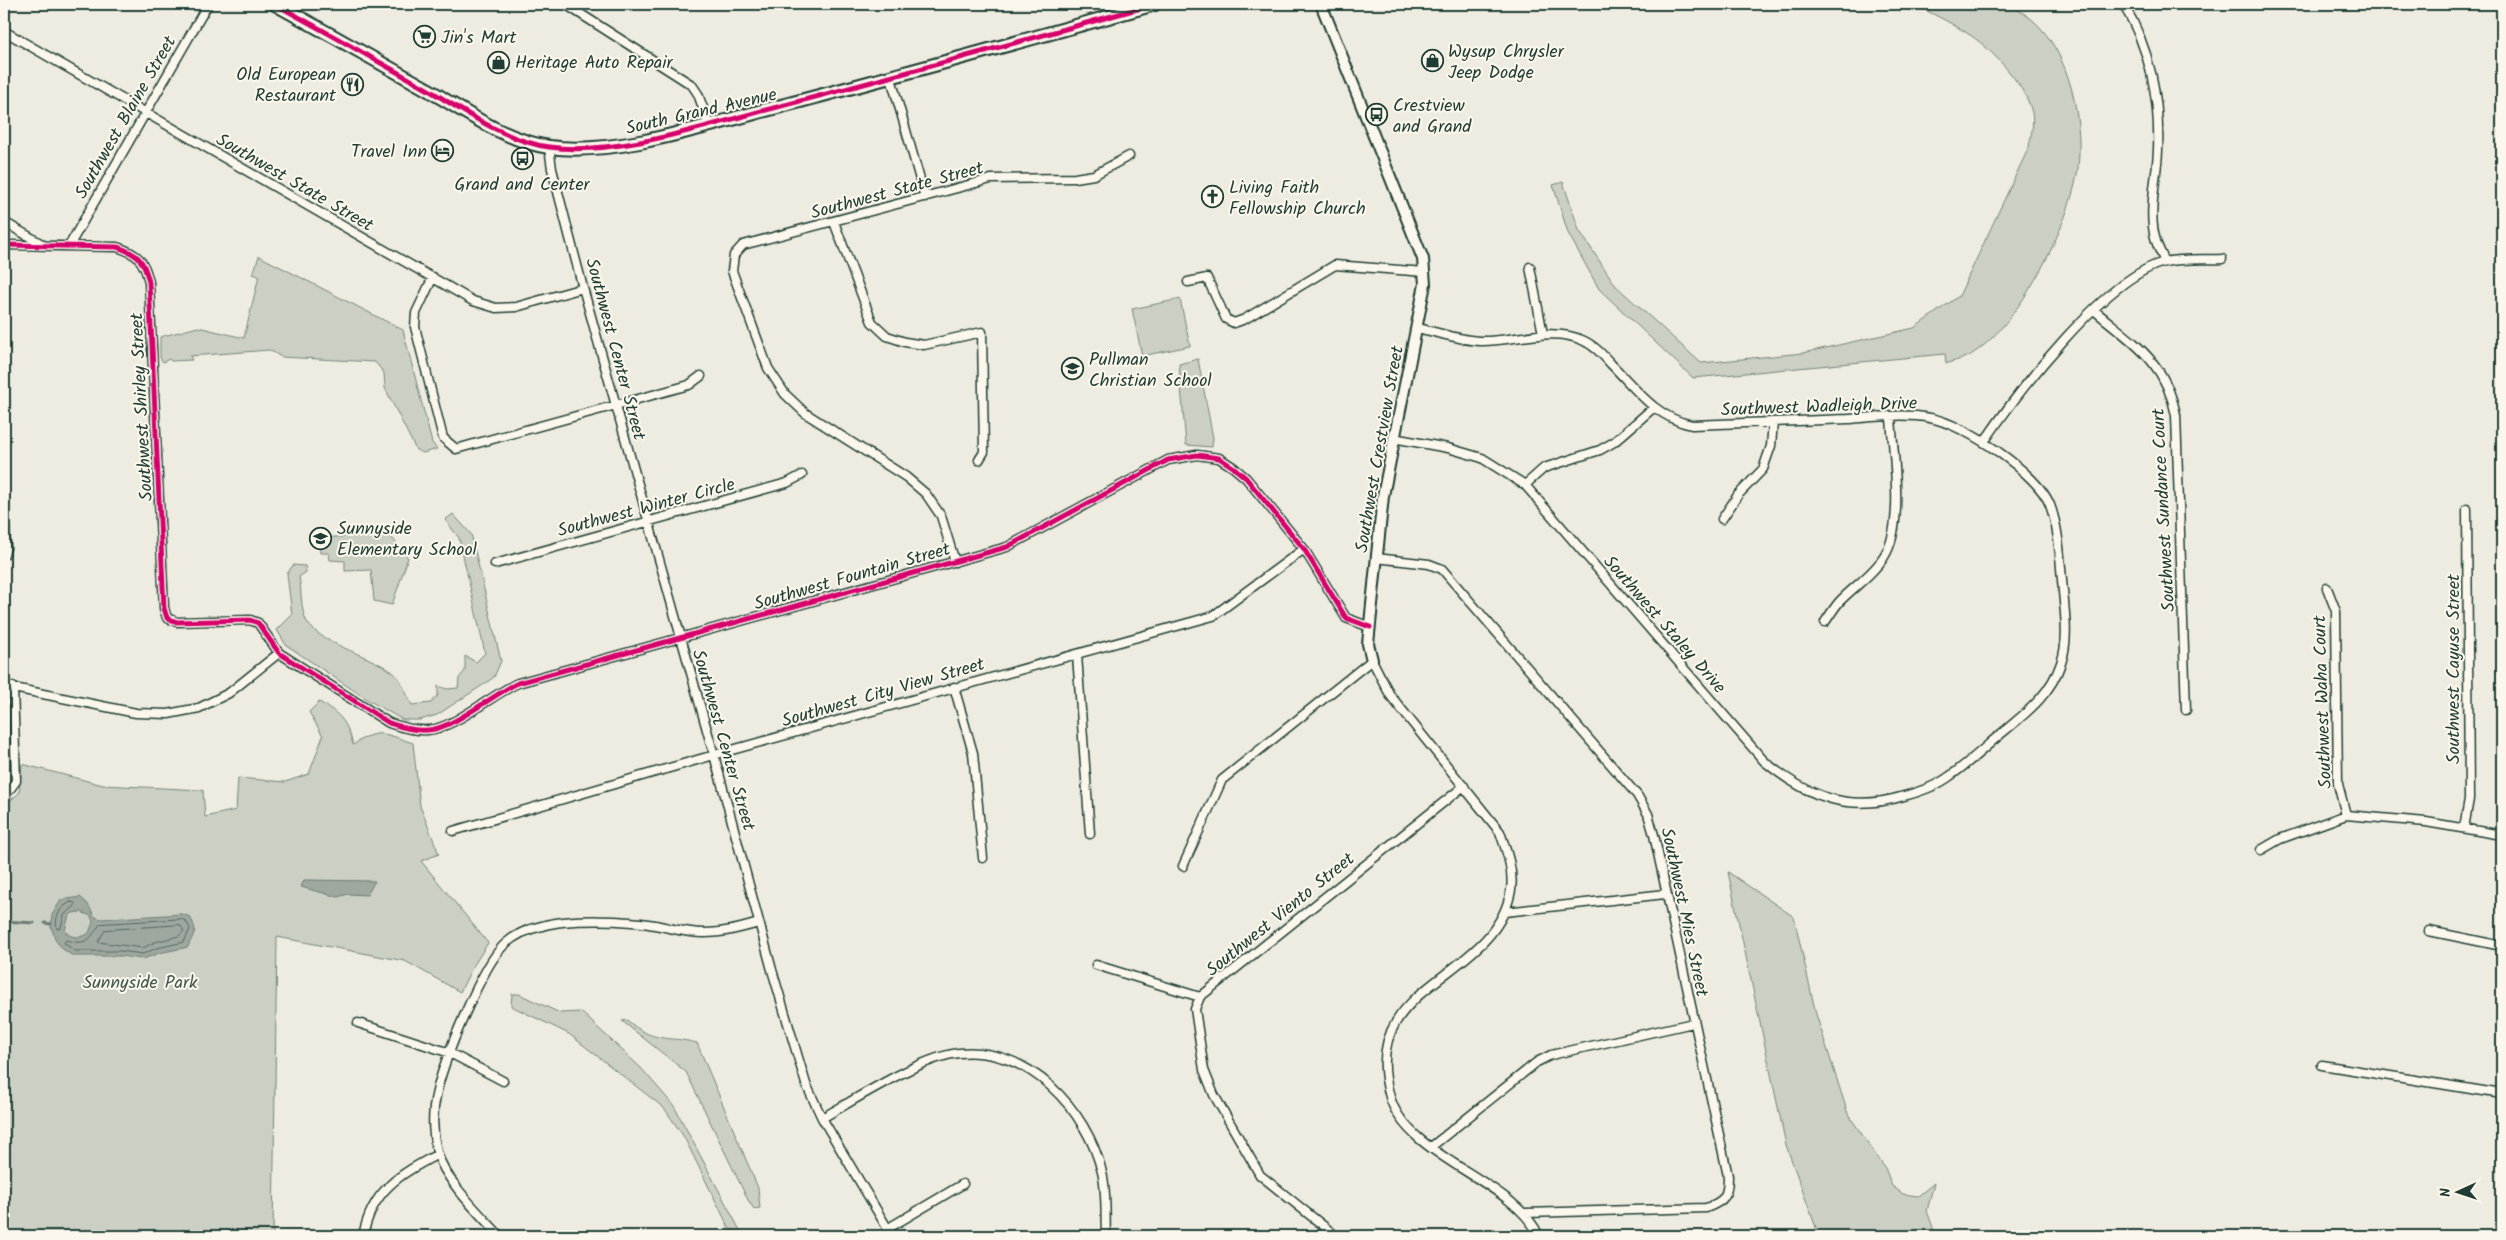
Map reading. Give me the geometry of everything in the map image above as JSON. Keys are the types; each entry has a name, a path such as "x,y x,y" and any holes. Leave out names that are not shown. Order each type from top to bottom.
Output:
{"main road":[{"name":"South Grand Avenue","path":"275,4 476,118 525,141 549,147 591,148 632,143 891,78 1155,4"}],"street":[{"name":"Southwest Blaine Street","path":"69,246 208,4"},
{"path":"565,4 692,85 698,94 709,124"},
{"name":"Southwest Crestview Street","path":"1321,4 1423,258 1425,272 1425,284 1417,328 1393,438 1376,558 1368,644 1372,660 1390,696 1500,832 1510,859 1511,889 1505,912 1489,937 1400,1012 1387,1038 1384,1068 1390,1099 1407,1126 1431,1147 1525,1213 1539,1236"},
{"path":"2123,4 2148,58 2157,102 2158,149 2152,220 2156,241 2166,262"},
{"name":"Southwest State Street","path":"4,31 473,301 496,308 516,307 582,288"},
{"path":"891,78 925,197"},
{"name":"Southwest Center Street","path":"549,147 552,169 582,288 714,755 759,923 806,1084 822,1118 889,1233"},
{"name":"Southwest State Street","path":"955,562 941,516 926,494 906,477 805,413 785,394 768,368 732,271 734,255 743,245 991,179 1075,178 1094,175 1129,156"},
{"path":"4,222 44,245"},
{"path":"834,222 872,322 887,336 905,342 924,345 982,332 984,452 979,460"},
{"path":"4,245 69,246"},
{"name":"Southwest Shirley Street","path":"69,246 118,247 132,252 144,264 149,282 164,608 167,618 177,622 250,620 258,623 279,653"},
{"path":"1984,442 2012,400 2048,357 2118,288 2139,273 2166,262 2222,259"},
{"path":"1188,282 1207,278 1226,319 1234,323 1245,319 1335,264 1425,272"},
{"path":"1530,267 1543,334"},
{"path":"433,277 416,313 414,328 443,438 456,449 689,385 701,376"},
{"name":"Southwest Sundance Court","path":"2094,310 2146,354 2161,372 2172,392 2176,415 2186,710"},
{"name":"Southwest Wadleigh Drive","path":"1417,328 1478,341 1504,341 1543,334 1565,334 1584,340 1598,350 1653,408 1664,416 1692,425 1929,417 1951,424 1984,442 2034,480 2049,503 2058,532 2066,630 2062,662 2049,690 2030,710 1948,778 1921,792"},
{"path":"1525,485 1544,468 1600,450 1614,442 1653,408"},
{"path":"1825,622 1839,602 1871,574 1884,557 1893,536 1896,513 1891,417"},
{"path":"1722,519 1738,495 1763,469 1771,446 1773,422"},
{"name":"Southwest Staley Drive","path":"1393,438 1448,448 1482,458 1525,485 1764,762 1785,779 1808,792 1845,802 1864,804 1892,800 1921,792"},
{"name":"Southwest Fountain Street","path":"279,653 389,723 409,729 429,730 447,725 518,683 1007,547 1168,460 1197,455 1219,458 1233,466 1246,478 1304,549 1346,618 1370,627"},
{"name":"Southwest Winter Circle","path":"495,564 787,484 802,475"},
{"name":"Southwest Cayuse Street","path":"2464,828 2469,799 2467,509"},
{"path":"4,510 4,555"},
{"name":"Southwest City View Street","path":"453,831 954,687 1077,655 1213,616 1304,549"},
{"name":"Southwest Mies Street","path":"1376,558 1429,564 1442,569 1637,795 1648,814 1654,834 1665,894 1728,1176 1728,1192 1719,1204 1706,1208 1525,1213"},
{"name":"Southwest Waha Court","path":"2327,588 2336,611 2338,784 2346,815"},
{"path":"4,686 13,686 127,712 168,714 199,708 229,693 279,653"},
{"path":"1077,655 1090,834"},
{"path":"1183,866 1222,780 1372,660"},
{"path":"4,797 16,781 13,686"},
{"path":"954,687 973,753 983,858"},
{"name":"Southwest Viento Street","path":"1096,965 1200,996 1464,786"},
{"path":"2261,850 2280,839 2346,815 2426,822 2502,835"},
{"path":"1505,912 1665,894"},
{"path":"500,1236 455,1183 438,1154 433,1126 437,1092 450,1053 491,961 505,944 522,932 543,925 574,922 636,923 702,933 726,932 759,923"},
{"path":"2429,932 2502,946"},
{"path":"1200,996 1195,1009 1204,1070 1219,1103 1260,1175 1336,1236"},
{"path":"358,1023 450,1053 503,1080"},
{"path":"1431,1147 1537,1062 1551,1055 1693,1023"},
{"path":"822,1118 926,1062 958,1053 991,1054 1021,1065 1048,1084 1072,1108 1091,1138 1102,1173 1106,1236"},
{"path":"2322,1065 2502,1094"},
{"path":"363,1236 366,1219 383,1190 405,1172 438,1154"},
{"path":"889,1233 963,1184"}],"green space":[{"path":"1979,3 2014,8 2032,20 2047,36 2059,55 2068,78 2078,124 2078,168 2065,217 2039,273 2023,300 2005,324 1986,343 1967,357 1946,364 1945,354 1693,378 1599,289 1568,233 1553,185 1563,182 1579,230 1616,286 1701,363 1803,353 1914,328 1959,296 2029,147 2033,118 2021,88 1995,56 1967,33 1913,4"},
{"path":"259,256 403,330 432,443 437,449 423,453 416,450 385,388 384,373 375,362 281,357 270,350 190,356 192,360 171,361 169,359 163,362 160,358 160,337 198,327 244,338 259,276 253,274"},
{"path":"1180,299 1190,346 1142,356 1132,309"},
{"path":"1198,359 1213,438 1212,447 1186,445 1179,364"},
{"path":"453,514 471,534 501,661 494,677 437,715 420,720 403,720 368,700 286,645 277,630 292,615 287,574 293,565 305,566 306,572 299,577 302,606 307,622 324,638 387,668 398,677 412,705 431,703 438,695 438,686 447,689 458,688 459,678 465,671 465,656 476,662 485,653 459,538 445,520"},
{"path":"389,534 408,558 392,605 374,601 371,570 345,571 345,561 330,560 329,553 320,553 319,538"},
{"name":"Sunnyside Park","path":"319,702 342,719 353,745 361,739 375,734 388,735 413,743 420,806 439,854 421,861 488,943 460,992 405,961 277,937 273,1236 4,1236 4,806 19,793 22,764 103,785 203,790 205,817 236,810 238,778 285,782 309,774 323,736 309,712"},
{"path":"1728,872 1794,917 1816,1014 1848,1114 1885,1168 1892,1186 1903,1194 1918,1196 1934,1183 1927,1211 1936,1236 1819,1236 1786,1145"},
{"path":"512,994 519,994 560,1013 581,1012 641,1068 674,1106 743,1236 733,1236 684,1137 664,1108 569,1034 511,1006"},
{"path":"627,1020 636,1028 653,1036 697,1043 758,1188 760,1208 754,1209 748,1200 686,1072 622,1021"}],"water":[{"path":"304,880 375,881 367,895 348,894 338,897 301,887"},
{"path":"80,897 87,903 95,917 101,919 182,914 190,917 195,930 188,947 159,953 143,959 120,956 73,956 56,941 51,927 52,915 61,900","holes":["81,912 91,916 93,922 89,933 86,935 80,937 73,936 65,931 68,918 72,913"]}],"waterway":[{"path":"4,921 34,923"},
{"path":"45,923 51,924"}],"cycle path":[{"path":"275,4 501,132 533,144 575,149 630,144 686,132 1155,4"},
{"path":"4,245 117,247 131,252 139,259 145,269 149,282 164,608 167,618 177,622 250,620 258,623 279,653 389,723 399,726 418,730 438,728 461,718 518,683 1007,547 1168,460 1197,455 1219,458 1246,478 1304,549 1346,618 1370,627"}],"place":[{"name":"Jin's Mart","path":"425,37"},
{"name":"Wysup Chrysler Jeep Dodge","path":"1432,61"},
{"name":"Heritage Auto Repair","path":"499,62"},
{"name":"Old European Restaurant","path":"352,84"},
{"name":"Crestview and Grand","path":"1377,115"},
{"name":"Travel Inn","path":"443,151"},
{"name":"Grand and Center","path":"522,159"},
{"name":"Living Faith Fellowship Church","path":"1213,197"},
{"name":"Pullman Christian School","path":"1073,369"},
{"name":"Sunnyside Elementary School","path":"321,538"}]}
